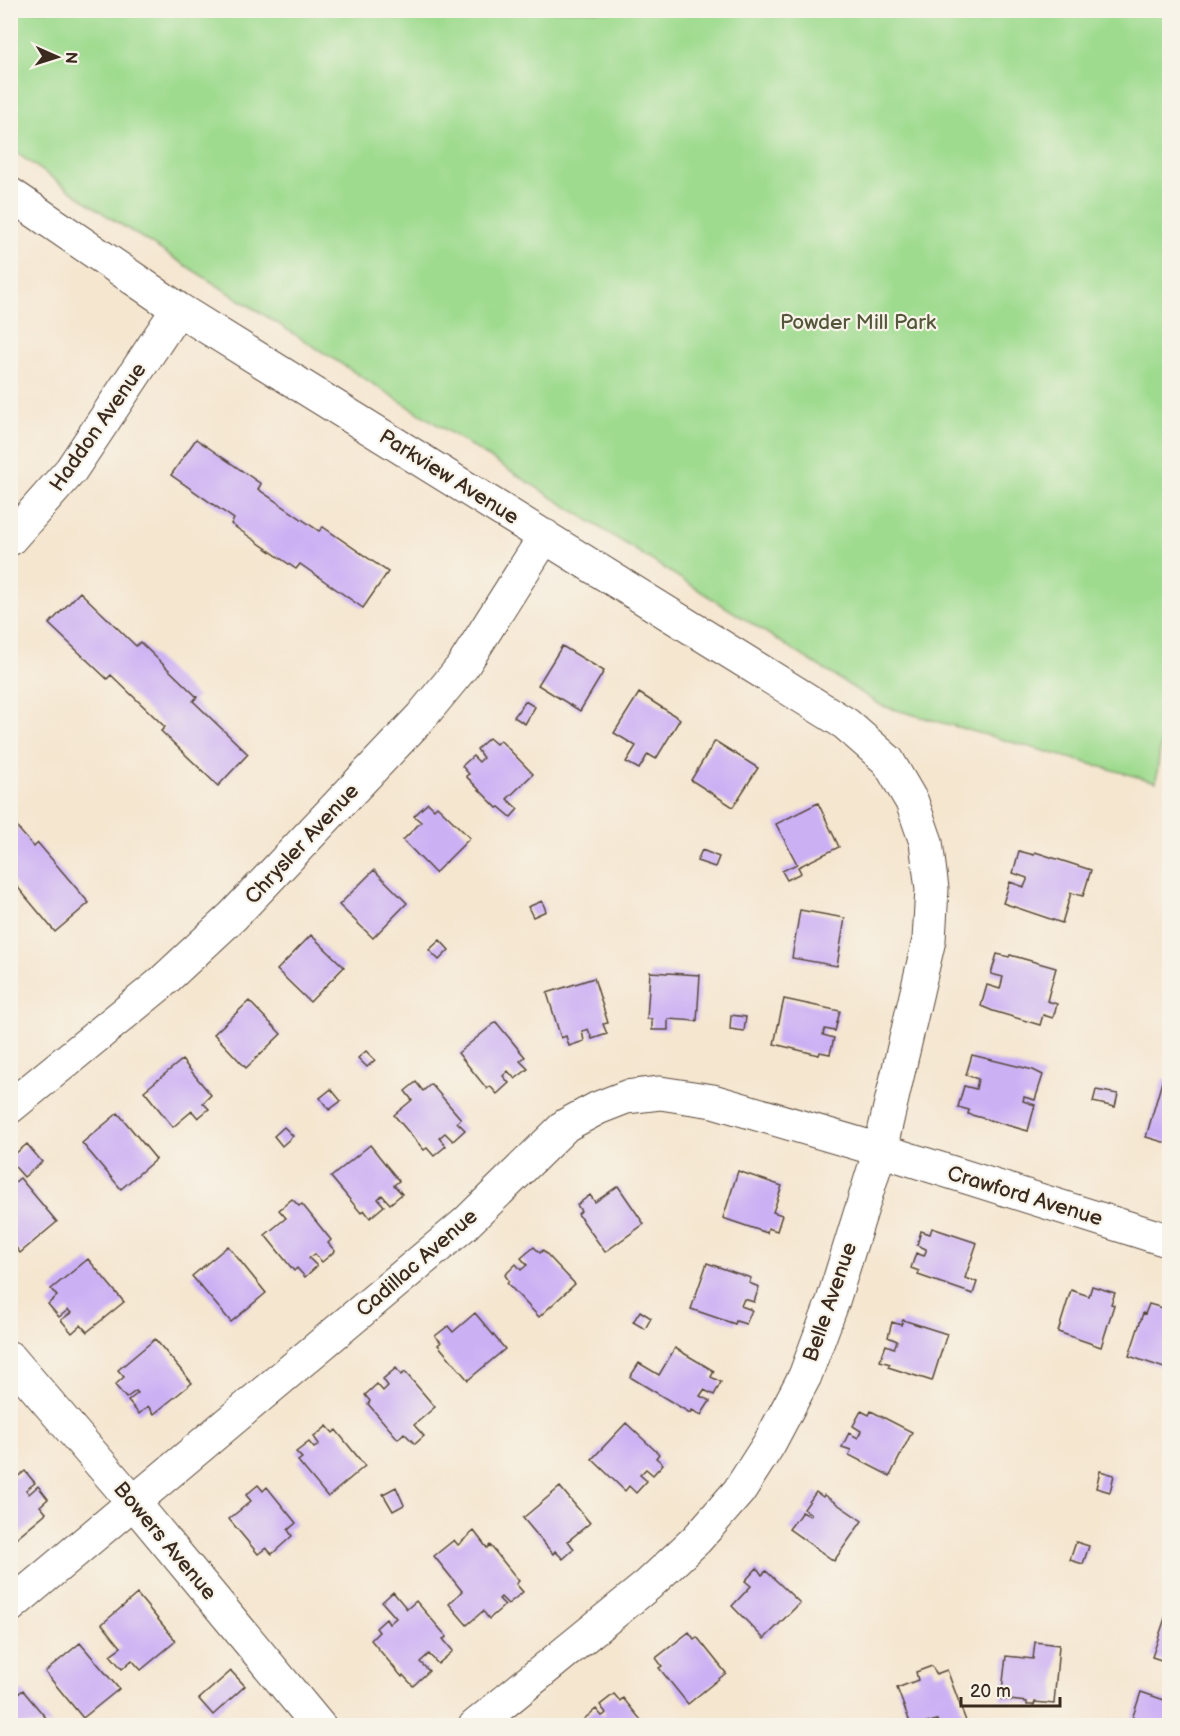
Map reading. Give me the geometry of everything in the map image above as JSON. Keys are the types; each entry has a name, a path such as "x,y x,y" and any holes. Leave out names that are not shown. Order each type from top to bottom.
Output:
{"street":[{"name":"Parkview Avenue","path":"10,194 178,309 846,724 888,761"},
{"name":"Haddon Avenue","path":"10,539 71,470 178,309"},
{"name":"Chrysler Avenue","path":"10,1107 159,985 233,916 413,726 463,666 545,537"},
{"name":"Belle Avenue","path":"475,1725 648,1585 697,1539 739,1491 769,1444 805,1376 832,1301 880,1150 929,940 932,889 926,842 912,802 888,761"},
{"name":"Cadillac Avenue","path":"10,1606 465,1224 566,1125 598,1108 626,1097 660,1093 713,1101 880,1150"},
{"name":"Crawford Avenue","path":"880,1150 1170,1241"},
{"name":"Bowers Avenue","path":"10,1358 319,1725"}],"green space":[{"name":"Powder Mill Park","path":"11,10 1169,11 1170,667 1156,782 882,706 109,217 11,149"}],"building":[{"path":"196,439 261,484 258,489 319,531 323,527 388,572 363,608 300,564 296,569 231,524 234,519 171,475"},
{"path":"80,592 136,646 140,642 197,697 193,701 248,754 218,786 161,731 165,727 111,675 107,679 49,624"},
{"path":"562,646 604,671 580,711 538,685"},
{"path":"639,693 680,719 656,759 648,754 639,769 626,762 636,746 614,733"},
{"path":"525,701 535,707 525,724 514,717"},
{"path":"489,738 496,744 500,740 533,774 507,799 518,809 511,817 499,807 497,808 466,776 469,774 462,766 473,756 479,762 483,758 477,749"},
{"path":"715,741 758,768 733,807 691,780"},
{"path":"428,803 434,809 437,806 470,838 435,873 403,840 421,822 414,816"},
{"path":"818,803 839,847 798,867 801,873 787,880 782,871 797,864 776,824"},
{"path":"10,819 34,847 38,843 89,903 55,932 10,878"},
{"path":"702,850 719,857 715,867 697,861"},
{"path":"1019,851 1034,855 1035,852 1091,870 1083,896 1071,893 1062,923 1003,903 1010,882 1024,887 1027,880 1013,873"},
{"path":"374,870 407,903 373,938 339,905"},
{"path":"542,901 546,911 533,917 528,907"},
{"path":"800,910 845,918 837,966 792,958"},
{"path":"311,935 344,967 310,1002 277,970"},
{"path":"440,940 449,950 439,960 429,950"},
{"path":"997,954 1009,957 1010,955 1056,968 1047,1001 1057,1004 1053,1018 1043,1015 1040,1025 981,1006 987,985 1000,989 1003,977 991,974"},
{"path":"650,972 700,975 697,1021 668,1019 668,1030 652,1030 652,1019 647,1019"},
{"path":"594,978 608,1023 603,1024 607,1034 592,1039 588,1029 582,1031 584,1041 569,1046 566,1036 561,1038 547,993"},
{"path":"784,999 840,1011 835,1031 825,1029 823,1035 834,1038 830,1054 820,1052 819,1055 774,1044"},
{"path":"249,1001 281,1034 246,1068 214,1034"},
{"path":"731,1015 746,1017 744,1031 730,1029"},
{"path":"496,1022 525,1057 520,1061 528,1069 515,1079 508,1071 503,1076 509,1083 497,1094 490,1086 487,1089 458,1053"},
{"path":"366,1051 375,1060 367,1067 358,1058"},
{"path":"972,1055 1033,1070 1043,1075 1035,1100 1024,1097 1023,1101 1035,1105 1028,1131 968,1114 969,1110 958,1107 964,1086 976,1089 978,1079 966,1075"},
{"path":"182,1060 211,1095 203,1103 209,1109 198,1118 192,1111 173,1127 144,1091"},
{"path":"1163,1078 1170,1081 1170,1144 1146,1137"},
{"path":"416,1082 423,1091 431,1084 461,1119 457,1122 465,1130 453,1141 445,1133 439,1138 446,1146 434,1156 427,1148 424,1150 394,1115 412,1100 405,1091"},
{"path":"331,1089 341,1101 329,1110 320,1098"},
{"path":"1096,1090 1118,1094 1115,1107 1093,1102"},
{"path":"118,1113 156,1159 121,1189 82,1143"},
{"path":"284,1127 293,1136 282,1146 274,1136"},
{"path":"27,1144 42,1162 24,1177 10,1158"},
{"path":"370,1145 399,1181 394,1185 402,1194 390,1204 382,1195 378,1199 384,1206 370,1218 364,1210 361,1213 331,1177"},
{"path":"738,1171 782,1186 773,1212 782,1215 777,1231 768,1228 767,1233 723,1218"},
{"path":"20,1178 57,1222 20,1253 14,1245 10,1248 10,1186"},
{"path":"618,1186 644,1224 605,1252 578,1214 581,1211 577,1205 590,1195 595,1202"},
{"path":"292,1199 299,1206 302,1204 331,1240 328,1243 335,1251 322,1262 315,1254 309,1258 317,1266 305,1277 297,1268 294,1271 265,1235 286,1218 279,1210"},
{"path":"932,1228 977,1243 965,1278 977,1282 973,1294 918,1275 919,1271 911,1268 916,1253 924,1256 926,1251 917,1245 921,1231 930,1234"},
{"path":"228,1246 266,1293 231,1322 192,1276"},
{"path":"534,1247 540,1253 543,1250 575,1284 539,1317 507,1283 509,1281 505,1275 516,1264 521,1270 527,1265 521,1258"},
{"path":"88,1259 124,1302 87,1332 81,1325 72,1333 61,1320 71,1313 68,1310 59,1317 48,1304 57,1296 51,1289"},
{"path":"707,1263 751,1278 749,1283 759,1287 754,1302 744,1299 741,1306 752,1310 746,1324 736,1321 735,1324 691,1309"},
{"path":"1092,1286 1115,1293 1111,1304 1114,1305 1101,1347 1058,1332 1071,1290 1089,1296"},
{"path":"1149,1304 1170,1310 1170,1370 1129,1356 1143,1313 1145,1314"},
{"path":"640,1311 651,1318 645,1329 633,1322"},
{"path":"475,1313 505,1349 468,1380 438,1345 441,1342 435,1336 448,1326 453,1332"},
{"path":"903,1320 947,1334 932,1381 888,1367 890,1364 880,1361 886,1345 894,1348 897,1341 888,1337 892,1322 901,1325"},
{"path":"155,1339 192,1383 154,1414 148,1406 139,1414 128,1401 138,1393 136,1391 126,1398 115,1385 124,1377 118,1370"},
{"path":"675,1348 714,1371 711,1377 721,1382 714,1395 704,1390 700,1396 710,1401 701,1415 692,1410 690,1413 630,1377 639,1363 659,1375"},
{"path":"396,1368 401,1375 405,1372 435,1407 414,1425 424,1436 415,1444 404,1433 398,1439 368,1404 370,1401 365,1395 377,1384 383,1391 388,1386 383,1379"},
{"path":"861,1411 869,1415 871,1411 912,1432 890,1476 849,1455 851,1450 842,1447 849,1433 858,1438 861,1431 853,1426"},
{"path":"626,1423 659,1454 656,1458 663,1464 653,1475 646,1469 640,1475 647,1481 636,1493 629,1486 625,1491 592,1459"},
{"path":"327,1426 333,1433 336,1430 365,1466 328,1497 298,1461 302,1458 296,1452 309,1442 314,1448 317,1446 319,1444 314,1437"},
{"path":"10,1471 16,1478 25,1471 35,1483 26,1490 29,1494 38,1486 48,1499 40,1506 46,1513 10,1543"},
{"path":"1100,1471 1114,1475 1110,1492 1096,1488"},
{"path":"258,1485 263,1491 267,1487 296,1523 288,1530 292,1536 272,1554 266,1548 258,1554 229,1519 251,1501 246,1495"},
{"path":"396,1487 404,1505 393,1511 383,1494"},
{"path":"560,1487 590,1523 568,1541 574,1549 563,1559 555,1551 553,1554 523,1518"},
{"path":"816,1492 862,1521 834,1561 789,1529 802,1512 810,1516 811,1514 804,1509"},
{"path":"474,1531 487,1548 490,1545 519,1581 516,1584 523,1592 508,1604 501,1597 499,1599 505,1605 489,1619 483,1611 467,1625 449,1604 462,1591 434,1556 454,1540 458,1545"},
{"path":"1076,1542 1089,1546 1083,1564 1070,1560"},
{"path":"757,1568 762,1575 766,1571 800,1603 764,1639 732,1606 751,1586 745,1581"},
{"path":"393,1592 407,1609 416,1601 447,1637 443,1639 453,1651 438,1664 429,1654 420,1662 429,1671 413,1686 403,1675 402,1677 371,1640 379,1632 376,1628 386,1619 389,1624 396,1618 382,1602"},
{"path":"137,1594 176,1641 141,1670 132,1660 122,1669 110,1655 121,1647 102,1624"},
{"path":"1170,1606 1170,1663 1152,1657"},
{"path":"689,1632 694,1639 697,1637 726,1673 688,1704 659,1668 662,1666 656,1658"},
{"path":"1035,1642 1059,1645 1054,1704 1035,1702 1034,1705 1027,1705 1027,1702 1001,1699 1006,1656 1033,1659"},
{"path":"80,1643 119,1689 83,1718 45,1672"},
{"path":"932,1666 936,1674 947,1670 966,1721 956,1725 939,1725 937,1720 911,1725 897,1688 918,1680 916,1672"},
{"path":"231,1671 245,1686 213,1715 199,1699"},
{"path":"23,1690 52,1725 10,1725 10,1700"},
{"path":"1141,1692 1170,1702 1170,1725 1130,1725"},
{"path":"614,1694 620,1701 623,1698 645,1725 589,1725 584,1719 596,1709 602,1716 604,1715 606,1713 600,1705"}]}
